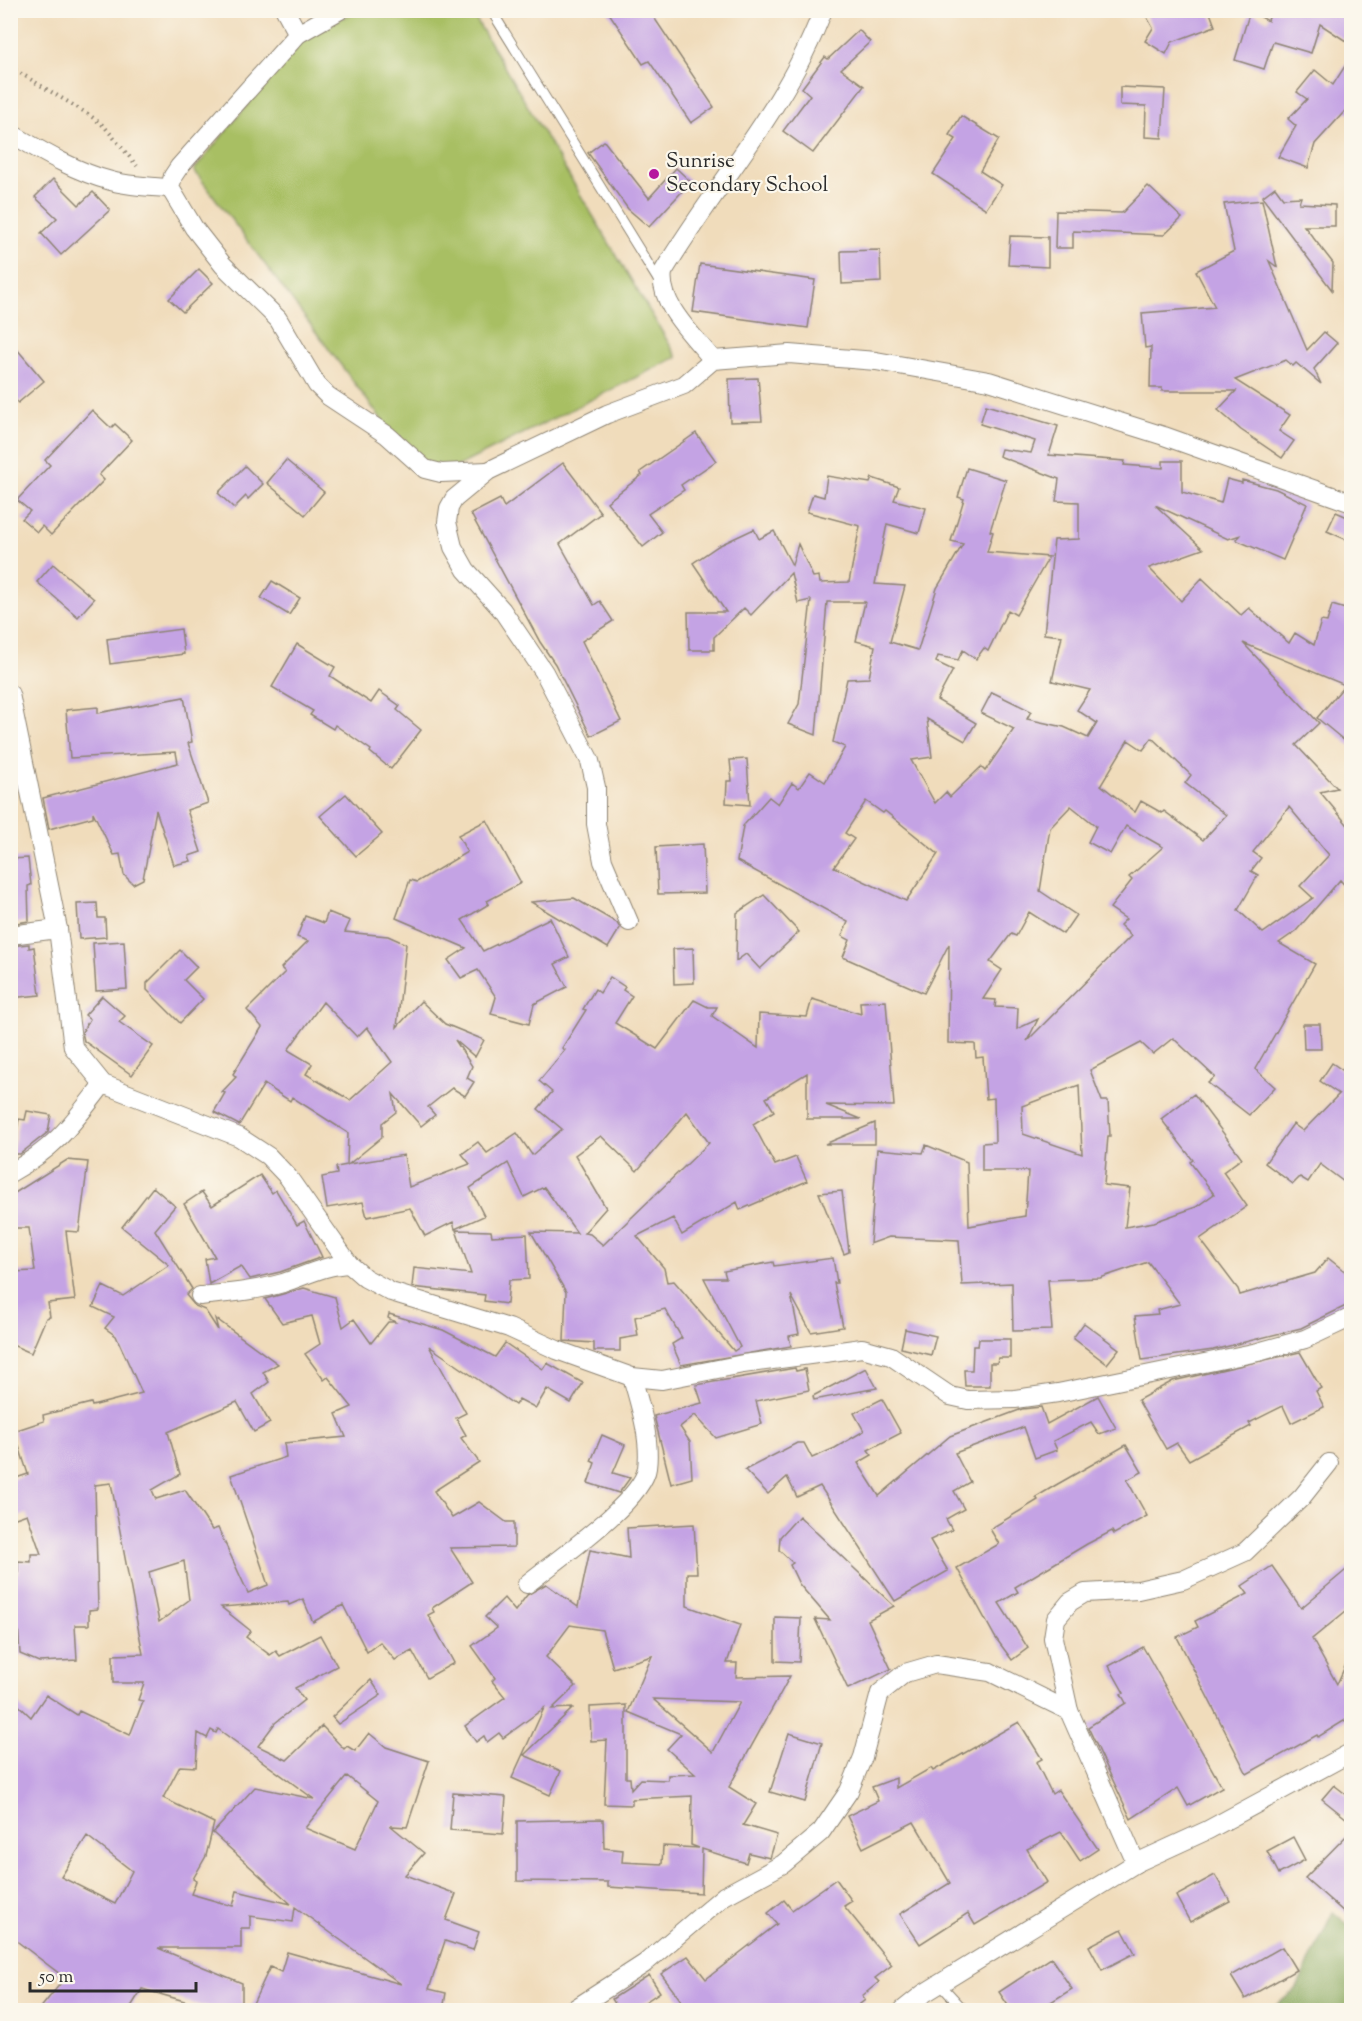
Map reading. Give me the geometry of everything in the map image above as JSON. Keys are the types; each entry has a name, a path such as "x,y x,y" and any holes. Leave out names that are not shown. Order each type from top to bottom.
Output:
{"street":[{"path":"285,10 298,34"},
{"path":"340,10 298,34 179,167 172,176 170,188 194,228 223,265 278,319 317,385 328,396 387,435 425,469 441,473 488,471"},
{"path":"713,360 667,300 661,285 663,272 788,87 823,10"},
{"path":"10,133 37,149 108,181 135,186 170,188"},
{"path":"629,922 603,861 596,824 596,787 590,761 544,672 502,610 466,570 453,547 447,522 448,508 454,498 488,471 607,414 684,386 713,360 789,354 876,361 989,381 1164,435 1352,503"},
{"path":"10,694 58,929 72,1047 103,1084 239,1137 268,1156 288,1177 349,1264 365,1278 391,1292 499,1324 557,1350 632,1377 662,1380 764,1361 862,1348 891,1356 950,1396 968,1401 1015,1399 1258,1352 1305,1339 1352,1317"},
{"path":"10,935 58,929"},
{"path":"10,1173 39,1157 64,1133 103,1084"},
{"path":"200,1296 250,1291 285,1282 325,1267 349,1264"},
{"path":"527,1584 615,1513 641,1487 647,1468 646,1439 632,1377"},
{"path":"1136,1863 1069,1711 1053,1638 1056,1619 1070,1602 1085,1593 1138,1590 1183,1580 1245,1552 1302,1497 1329,1463"},
{"path":"582,2008 644,1964 724,1896 783,1864 821,1832 849,1791 863,1757 880,1693 904,1673 936,1664 990,1672 1069,1711"},
{"path":"903,2010 940,1984 1136,1863 1208,1830 1352,1752"}],"lane":[{"path":"491,10 661,285"},
{"path":"940,1984 964,2010"}],"path":[{"path":"10,67 104,126 138,168"}],"green space":[{"path":"357,11 471,11 677,357 428,481 194,170 304,36"},
{"path":"1333,1912 1351,1927 1351,2010 1271,2010 1297,1988"}],"building":[{"path":"607,10 649,10 714,107 691,123 649,61 643,64"},
{"path":"1143,10 1209,10 1215,26 1172,42 1166,54 1145,41 1153,28"},
{"path":"1271,10 1352,10 1352,45 1320,24 1311,53 1273,42 1264,69 1235,60 1250,11 1268,21"},
{"path":"859,30 870,42 841,69 864,86 813,153 783,131 810,95 802,88 825,57 828,59"},
{"path":"1352,55 1352,114 1345,111 1315,144 1308,168 1278,157 1296,126 1288,119 1307,99 1297,92 1315,70 1333,85"},
{"path":"1120,87 1165,89 1162,138 1145,137 1146,106 1120,105"},
{"path":"961,116 999,139 980,171 1002,185 986,209 933,174 956,139 949,135"},
{"path":"604,141 649,198 676,168 691,182 649,227 628,209 588,153"},
{"path":"53,179 79,205 93,192 110,210 61,255 41,233 57,218 35,197"},
{"path":"1148,186 1182,218 1164,235 1073,231 1073,248 1055,248 1056,211 1122,213"},
{"path":"1275,187 1283,198 1301,197 1299,203 1335,205 1335,226 1304,226 1333,263 1332,290 1262,197"},
{"path":"1262,200 1277,267 1269,261 1307,350 1324,332 1337,343 1314,369 1321,384 1296,363 1293,366 1286,360 1235,380 1290,415 1279,431 1294,441 1282,458 1241,430 1218,410 1236,391 1162,391 1162,388 1150,388 1151,347 1145,348 1142,313 1215,307 1196,271 1234,251 1224,204"},
{"path":"1010,236 1048,237 1048,267 1008,265"},
{"path":"880,250 881,282 842,284 841,251"},
{"path":"700,264 815,280 808,328 693,312"},
{"path":"199,269 213,283 183,312 169,299"},
{"path":"10,341 44,381 18,403 10,394"},
{"path":"758,378 762,421 730,422 729,379"},
{"path":"986,405 1058,426 1049,455 1125,461 1124,465 1163,468 1163,461 1182,461 1182,492 1221,503 1227,479 1242,483 1242,480 1276,489 1307,504 1283,560 1236,540 1241,535 1228,539 1155,505 1203,549 1149,568 1181,601 1202,578 1241,615 1249,608 1289,643 1295,633 1314,645 1321,621 1327,622 1332,605 1352,611 1352,747 1317,718 1345,685 1243,643 1319,723 1296,745 1337,788 1320,792 1352,830 1352,893 1340,880 1296,931 1279,943 1315,964 1255,1069 1275,1087 1249,1115 1208,1083 1215,1077 1173,1038 1153,1054 1141,1043 1090,1070 1102,1101 1108,1101 1110,1136 1108,1136 1104,1185 1130,1188 1125,1227 1154,1222 1196,1207 1214,1194 1190,1162 1193,1160 1161,1119 1194,1094 1242,1158 1223,1172 1247,1206 1200,1239 1238,1289 1240,1295 1315,1273 1328,1258 1352,1277 1352,1303 1301,1328 1213,1350 1142,1360 1135,1316 1158,1314 1157,1310 1180,1304 1148,1262 1100,1278 1048,1280 1052,1330 1013,1331 1012,1283 962,1285 959,1240 889,1237 870,1244 877,1149 923,1153 926,1145 967,1162 969,1226 1025,1216 1028,1171 982,1171 982,1143 995,1142 994,1098 986,1099 983,1057 976,1058 975,1044 948,1043 949,944 924,993 843,957 850,940 842,936 848,922 737,861 743,826 769,797 778,804 792,783 799,788 810,772 825,782 845,747 833,742 847,679 869,678 875,646 856,641 865,602 827,602 816,735 788,724 799,704 811,600 798,603 791,573 751,615 744,608 714,637 714,650 689,650 688,612 726,612 693,563 718,546 754,529 759,539 774,531 792,565 798,544 813,577 819,576 820,583 849,582 860,526 807,512 813,494 824,497 827,476 870,483 872,478 899,487 894,500 926,508 919,533 887,524 875,584 905,586 890,642 918,650 937,588 963,544 951,541 964,499 958,497 967,468 1006,480 990,531 993,532 987,552 1049,557 1016,615 1008,610 988,651 984,648 976,659 963,650 958,660 938,656 936,662 953,670 937,700 976,723 965,741 927,719 932,757 911,760 935,803 946,792 950,797 981,767 985,771 1014,729 981,713 992,692 1031,711 1027,719 1064,727 1088,738 1097,723 1077,710 1090,690 1052,681 1062,636 1044,634 1054,540 1079,539 1079,502 1056,501 1059,479 999,456 1001,449 1031,453 1035,441 980,424","holes":["1152,738 1191,775 1185,783 1226,815 1203,840 1164,811 1162,813 1141,801 1135,812 1101,785 1128,740 1143,750","866,801 883,813 885,811 938,854 906,901 834,867 854,839 845,833","1071,806 1096,826 1088,842 1110,854 1126,826 1163,847 1129,877 1132,880 1110,908 1126,919 1120,925 1131,936 1027,1041 1038,1019 1017,1029 1018,1008 995,1007 996,1000 983,999 1002,970 990,962 1011,934 1016,936 1029,912 1063,934 1076,915 1040,891 1050,828","1289,807 1329,855 1300,886 1313,898 1263,933 1238,910 1258,875 1251,871 1261,858 1253,852","1079,1085 1082,1154 1023,1134 1022,1106"]},
{"path":"92,410 111,428 115,424 132,440 99,475 104,480 51,535 42,526 37,532 22,519 30,511 17,500 50,465 45,460"},
{"path":"696,433 716,461 681,485 684,490 648,514 662,532 643,547 607,502 642,475 640,472"},
{"path":"286,460 324,492 305,515 267,483"},
{"path":"563,463 601,513 560,544 594,605 600,601 613,621 582,641 621,721 591,736 555,664 540,642 471,514 500,499 504,507"},
{"path":"245,466 263,484 248,499 246,496 234,508 218,493"},
{"path":"1336,512 1352,519 1352,542 1327,531"},
{"path":"53,564 94,599 78,617 37,582"},
{"path":"272,581 300,598 289,615 261,598"},
{"path":"181,629 184,654 110,664 107,639"},
{"path":"297,644 335,667 330,676 371,703 379,691 400,706 397,710 421,730 391,769 370,752 371,750 335,725 333,729 310,715 313,711 272,687"},
{"path":"184,697 192,742 188,743 208,803 187,810 201,852 189,856 191,861 174,865 156,810 143,879 133,884 124,875 120,854 114,855 93,812 93,817 49,829 43,798 178,763 176,752 70,758 66,710 98,707 98,713"},
{"path":"747,759 750,805 726,803 727,781 732,781 730,760"},
{"path":"346,794 382,834 356,856 320,816"},
{"path":"487,820 521,883 487,901 489,904 462,920 483,951 550,918 569,957 555,964 567,987 534,1004 529,1024 491,1014 496,997 478,970 461,978 448,960 466,948 396,918 410,880 417,882 467,852 458,835"},
{"path":"703,844 705,893 658,894 656,847"},
{"path":"28,858 31,885 28,886 29,921 10,924 10,859"},
{"path":"764,895 799,932 760,969 746,954 736,961 737,913"},
{"path":"574,898 617,923 620,928 608,948 531,902"},
{"path":"97,903 98,918 105,918 106,937 79,939 77,904"},
{"path":"328,912 350,921 345,932 388,936 406,944 397,1027 421,1001 445,1024 484,1040 475,1057 455,1040 472,1066 467,1078 474,1082 465,1096 452,1088 428,1107 435,1115 421,1126 393,1094 396,1112 382,1123 382,1137 349,1164 404,1155 409,1187 470,1164 462,1154 478,1142 487,1153 517,1133 532,1155 562,1129 538,1109 552,1092 539,1081 565,1050 562,1048 586,1010 583,1009 595,989 600,993 610,977 625,987 623,990 632,996 615,1023 657,1049 694,1000 708,1007 717,1007 712,1016 758,1048 759,1014 807,1017 812,999 861,1014 860,1002 886,1001 894,1106 826,1105 861,1119 807,1119 807,1073 766,1098 774,1111 753,1124 775,1165 796,1157 807,1181 740,1210 737,1202 682,1235 673,1218 637,1236 664,1268 667,1282 674,1281 734,1351 740,1347 704,1278 726,1278 724,1271 773,1262 774,1266 833,1258 837,1283 834,1283 843,1327 811,1332 791,1295 799,1334 789,1336 791,1346 681,1365 672,1344 682,1338 665,1309 635,1317 638,1336 620,1339 620,1351 594,1351 594,1343 564,1341 566,1292 531,1232 577,1233 544,1187 524,1197 508,1163 470,1188 484,1216 455,1229 453,1222 425,1236 410,1208 367,1217 363,1202 327,1208 322,1177 337,1174 336,1167 347,1165 348,1133 292,1097 290,1101 264,1084 239,1125 214,1112 225,1093 222,1092 236,1077 233,1074 262,1027 247,1010 285,972 281,968 308,941 297,937 305,916 324,923","holes":["323,1002 357,1037 367,1027 392,1062 350,1100 306,1074 312,1064 288,1050","687,1112 709,1143 603,1245 590,1234 584,1233 606,1208 575,1155 601,1136 637,1171"]},
{"path":"124,941 127,989 96,991 93,943"},
{"path":"29,944 29,948 34,947 40,995 10,998 10,946"},
{"path":"693,948 694,983 674,984 673,949"},
{"path":"180,950 197,967 184,980 203,999 180,1023 147,990 147,983"},
{"path":"102,996 125,1016 119,1022 153,1046 132,1075 84,1041 82,1032 90,1019 85,1015"},
{"path":"1303,1024 1320,1024 1321,1049 1304,1049"},
{"path":"1332,1063 1352,1077 1352,1188 1320,1164 1308,1182 1300,1177 1293,1184 1265,1163 1293,1124 1303,1131 1339,1094 1320,1081"},
{"path":"27,1111 51,1115 48,1132 20,1154 12,1154 19,1119 25,1120"},
{"path":"875,1123 875,1144 825,1144"},
{"path":"67,1160 88,1162 79,1232 66,1231 75,1300 48,1303 50,1317 46,1318 31,1353 10,1344 10,1272 35,1271 29,1228 10,1228 10,1196"},
{"path":"260,1175 272,1193 276,1190 297,1225 304,1221 322,1257 280,1272 250,1279 241,1266 209,1284 205,1259 215,1257 184,1204 202,1192 212,1206"},
{"path":"153,1187 175,1206 155,1230 192,1289 186,1295 195,1306 205,1310 218,1330 215,1318 278,1364 263,1372 269,1382 253,1394 270,1423 254,1432 237,1402 168,1432 180,1474 152,1490 156,1499 185,1490 212,1530 218,1528 248,1593 268,1585 231,1475 286,1457 284,1443 346,1437 336,1414 352,1407 328,1377 324,1380 305,1354 320,1344 312,1316 282,1323 265,1299 304,1288 335,1297 343,1327 354,1319 371,1343 388,1322 395,1322 388,1318 389,1314 443,1330 495,1357 505,1343 543,1369 547,1363 583,1383 571,1403 547,1389 536,1408 519,1399 515,1405 429,1346 466,1413 456,1418 466,1435 461,1438 479,1462 434,1491 452,1518 479,1502 506,1522 514,1522 514,1547 450,1548 472,1582 432,1608 434,1612 428,1615 454,1663 427,1678 412,1651 395,1660 380,1642 367,1652 343,1605 313,1622 303,1599 289,1605 288,1602 221,1607 251,1631 246,1637 270,1655 276,1651 280,1656 320,1635 337,1666 295,1688 304,1700 275,1723 258,1746 287,1760 322,1726 344,1749 347,1746 355,1751 369,1733 386,1747 429,1761 407,1827 391,1826 424,1853 405,1875 456,1894 446,1920 479,1932 473,1950 445,1941 429,1989 446,1993 443,2010 250,2010 270,1967 281,1972 287,1952 401,1984 295,1907 293,1922 250,1916 250,1928 241,1928 241,1948 158,1948 242,1983 242,2010 216,2010 142,1989 129,2010 39,2010 65,1978 10,1936 10,1697 31,1717 46,1695 77,1715 79,1711 130,1735 143,1701 138,1700 144,1683 113,1683 113,1655 143,1654 111,1483 95,1485 98,1609 89,1610 89,1625 75,1625 77,1660 39,1662 20,1654 18,1625 10,1628 10,1575 18,1573 18,1561 31,1562 31,1554 41,1554 27,1514 10,1520 10,1480 28,1474 14,1431 44,1421 43,1415 91,1403 92,1406 142,1393 116,1336 105,1328 114,1317 93,1307 103,1286 123,1296 169,1265 122,1227","holes":["184,1561 189,1600 159,1622 149,1572","218,1729 314,1799 255,1787 213,1833 291,1904 237,1891 233,1906 191,1894 196,1881 193,1879 206,1856 214,1823 163,1798 180,1766 196,1767 198,1733 207,1738 211,1730 216,1733","347,1776 378,1801 355,1849 305,1828","87,1836 132,1871 115,1904 61,1877"]},
{"path":"842,1191 849,1252 844,1254 819,1193"},
{"path":"456,1230 491,1231 492,1236 527,1234 529,1279 509,1280 507,1304 484,1301 485,1295 412,1287 414,1268 471,1274"},
{"path":"1084,1323 1119,1349 1107,1364 1073,1338"},
{"path":"905,1329 936,1336 931,1355 901,1348"},
{"path":"979,1339 1010,1339 1010,1358 998,1358 997,1363 990,1363 990,1386 965,1386 964,1370 972,1370 973,1346 978,1346"},
{"path":"1300,1352 1321,1388 1316,1391 1324,1407 1291,1423 1283,1406 1249,1423 1251,1426 1189,1460 1177,1443 1166,1449 1138,1400 1173,1381"},
{"path":"795,1368 796,1371 805,1369 809,1390 756,1401 762,1424 716,1438 695,1415 680,1427 690,1442 692,1478 671,1484 654,1416 702,1403 696,1385"},
{"path":"866,1368 877,1388 814,1400 813,1396"},
{"path":"1098,1396 1116,1428 1099,1434 1091,1422 1053,1441 1057,1450 1035,1458 1024,1427 955,1453 970,1482 954,1491 964,1509 946,1519 952,1530 930,1540 948,1571 895,1601 820,1486 797,1497 787,1477 768,1494 745,1470 797,1443 804,1443 812,1458 835,1448 864,1431 854,1413 882,1399 901,1433 868,1450 872,1455 858,1463 879,1496 950,1436 1022,1409 1041,1407 1047,1424"},
{"path":"602,1435 625,1445 613,1473 630,1478 619,1493 588,1483 595,1463 591,1461"},
{"path":"1126,1445 1142,1472 1127,1480 1147,1516 1114,1534 1112,1531 1087,1544 1015,1587 1018,1592 999,1603 1028,1648 1012,1660 995,1637 957,1568 999,1544 990,1529 1038,1500 1036,1497"},
{"path":"799,1516 894,1606 868,1620 891,1669 848,1689 815,1619 830,1620 799,1584 790,1565 793,1563 779,1550 780,1537"},
{"path":"694,1524 697,1573 687,1573 687,1606 740,1625 727,1663 737,1663 736,1677 790,1676 729,1787 756,1804 743,1825 777,1835 770,1858 749,1853 746,1863 702,1849 701,1893 608,1887 608,1882 517,1881 517,1821 603,1819 604,1848 623,1850 622,1862 662,1864 663,1846 699,1848 691,1845 692,1796 632,1799 632,1805 604,1804 607,1740 591,1741 590,1707 626,1705 626,1778 630,1778 631,1789 640,1779 668,1780 668,1775 695,1774 667,1749 681,1734 628,1712 652,1656 613,1668 602,1630 570,1625 546,1657 576,1686 552,1709 573,1708 524,1755 561,1771 550,1795 512,1778 544,1708 503,1738 499,1733 487,1742 484,1736 476,1742 465,1726 505,1697 492,1681 495,1678 472,1646 497,1628 485,1617 504,1598 515,1611 527,1595 546,1584 578,1607 590,1550 629,1558 627,1528","holes":["653,1699 740,1702 713,1752"]},
{"path":"1352,1565 1352,1606 1312,1639 1337,1684 1352,1651 1352,1716 1318,1737 1317,1735 1247,1774 1177,1637 1198,1627 1195,1621 1248,1594 1242,1586 1272,1566 1301,1608"},
{"path":"775,1617 801,1618 799,1662 775,1661"},
{"path":"1143,1647 1222,1787 1188,1806 1178,1788 1131,1819 1088,1727 1126,1703 1121,1694 1124,1693 1109,1666"},
{"path":"371,1680 381,1695 338,1724 332,1717"},
{"path":"1019,1722 1042,1759 1036,1762 1052,1794 1058,1790 1098,1849 1080,1861 1061,1832 1027,1849 1047,1882 975,1925 968,1913 920,1944 900,1914 950,1883 914,1822 863,1848 847,1816 878,1801 872,1787 896,1778 896,1788 931,1768 933,1771"},
{"path":"789,1733 822,1743 805,1802 770,1792"},
{"path":"1334,1785 1352,1799 1352,1823 1322,1799"},
{"path":"453,1793 506,1797 503,1834 450,1830"},
{"path":"1352,1830 1352,1919 1305,1878"},
{"path":"1293,1837 1305,1860 1279,1874 1267,1851"},
{"path":"1215,1875 1230,1901 1190,1922 1176,1896"},
{"path":"836,1879 852,1901 844,1906 892,1965 875,1978 879,1982 862,1996 865,2000 852,2010 688,2010 661,1974 688,1956 706,1979 777,1924 768,1913 784,1900 792,1910"},
{"path":"1122,1929 1135,1953 1102,1970 1089,1946"},
{"path":"1282,1947 1296,1970 1245,1999 1231,1976"},
{"path":"1051,1958 1072,1989 1038,2010 1011,2010 999,1992"},
{"path":"649,1975 660,1992 633,2010 619,2010 612,1999"}],"place":[{"name":"Sunrise Secondary School","path":"654,174"}]}
